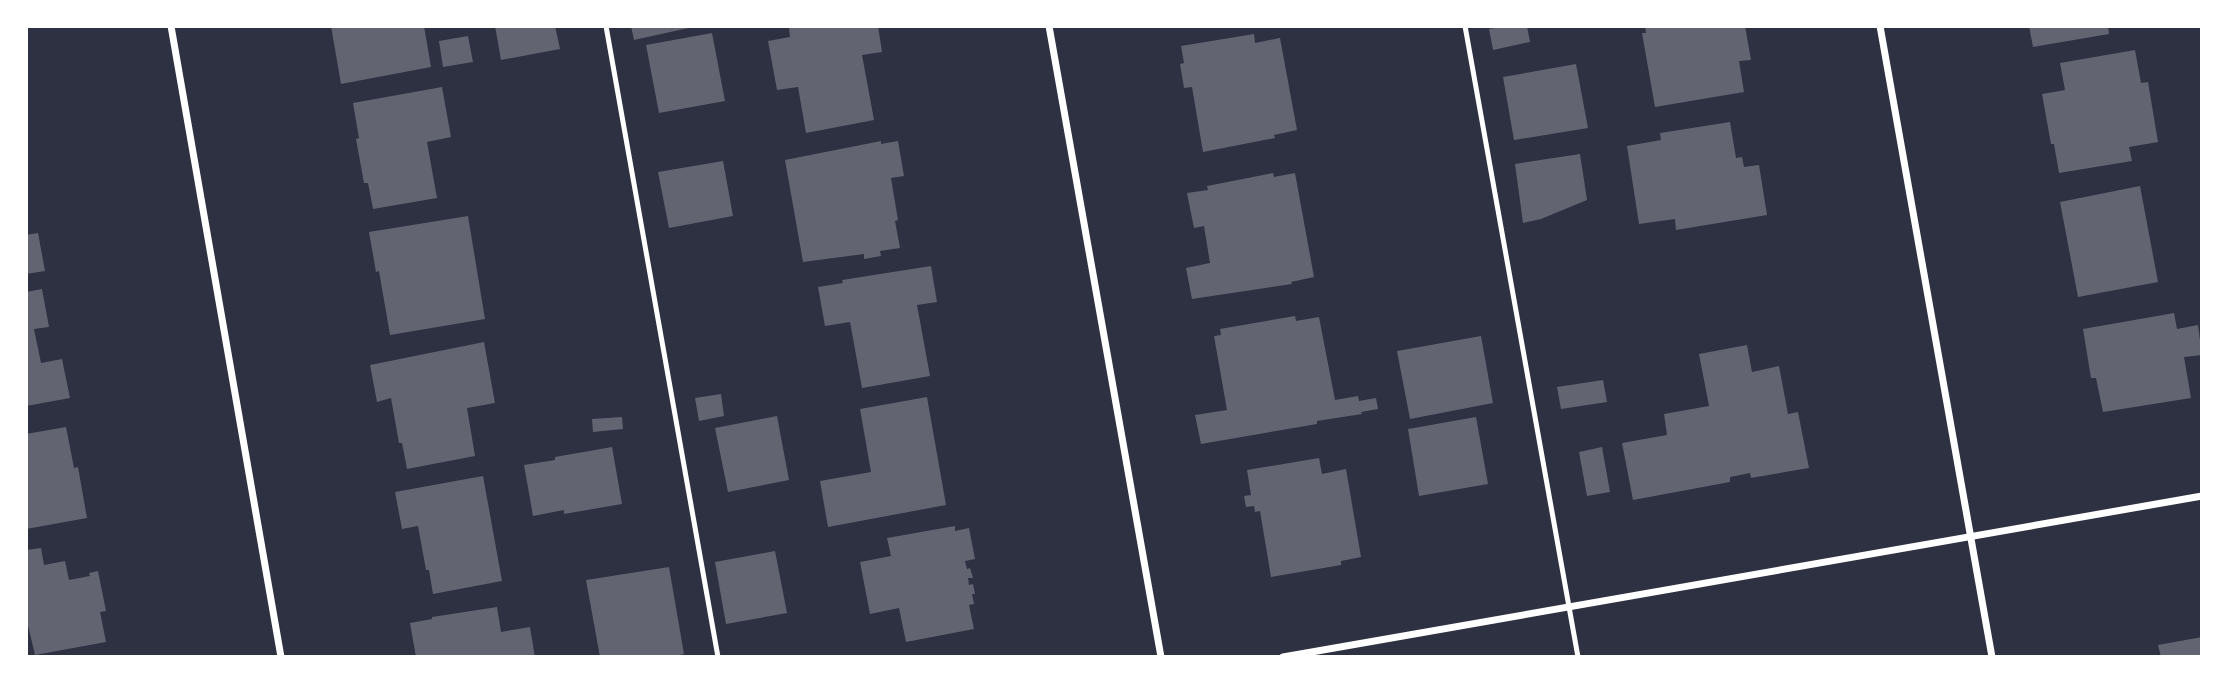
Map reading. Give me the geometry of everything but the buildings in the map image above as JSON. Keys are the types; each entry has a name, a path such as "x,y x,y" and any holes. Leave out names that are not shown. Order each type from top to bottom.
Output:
{"street":[{"path":"171,26 281,657"},
{"path":"1049,26 1161,657"},
{"path":"1880,26 1992,657"},
{"path":"1283,657 2202,496"}],"lane":[{"path":"606,26 718,657"},
{"path":"1465,26 1578,657"}]}
